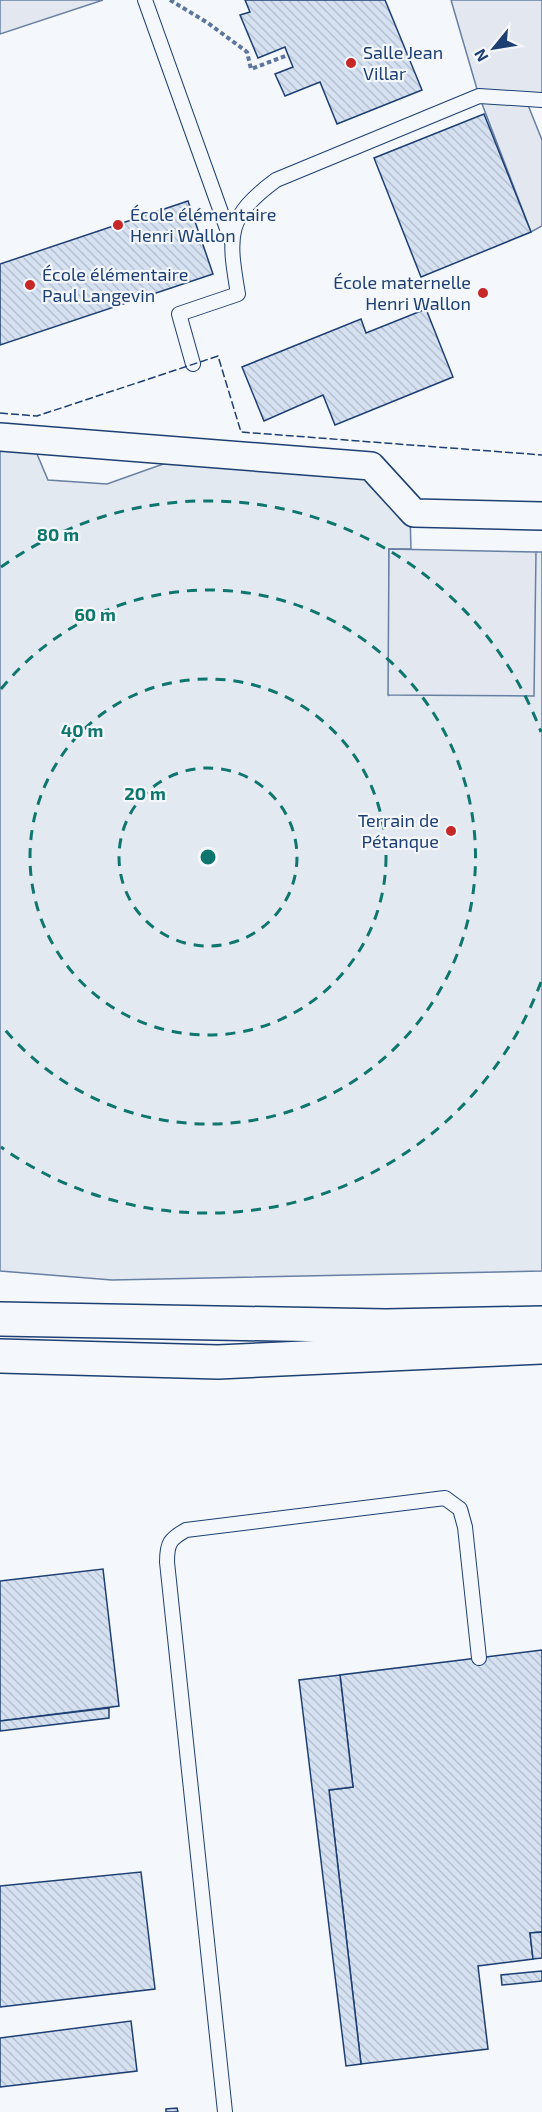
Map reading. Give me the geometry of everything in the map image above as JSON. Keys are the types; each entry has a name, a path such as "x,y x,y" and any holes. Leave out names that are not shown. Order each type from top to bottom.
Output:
{"main road":[{"path":"0,1319 386,1326 542,1323"},
{"path":"0,1356 218,1362 542,1347"}],"street":[{"path":"0,437 371,466 414,513 542,516"}],"lane":[{"path":"145,0 232,242 238,294 179,314 193,364"},
{"path":"232,242 236,220 253,197 276,180 479,96 542,100"},
{"path":"225,2112 167,1562 167,1546 171,1538 186,1530 445,1498 460,1509 465,1527 479,1658"}],"path":[{"path":"170,0 208,23 247,52 251,69 288,55"}],"shaded area":[{"path":"0,0 103,0 0,34"},
{"path":"451,0 542,0 542,100 526,100 542,140 542,226 531,232 479,96"},
{"path":"0,444 34,447 48,480 107,484 180,458 366,476 410,516 411,549 389,549 389,695 536,552 542,552 542,1271 112,1280 0,1271"},
{"path":"389,549 536,552 534,696 388,695"}],"building":[{"name":"Salle Jean Villar","path":"245,0 385,0 422,90 337,124 320,82 285,96 275,74 293,67 285,47 258,58 240,15 250,12"},
{"path":"484,114 531,232 421,277 374,158"},
{"path":"188,201 213,274 0,345 0,264"},
{"path":"426,309 453,377 335,425 323,395 264,421 242,367 361,319 366,333"},
{"path":"103,1569 119,1706 0,1721 0,1581"},
{"path":"542,1650 542,1932 530,1933 533,1959 478,1966 488,2049 361,2064 329,1790 353,1787 340,1675"},
{"path":"340,1675 353,1787 329,1790 361,2064 346,2066 299,1680"},
{"path":"109,1708 109,1718 0,1731 0,1721"},
{"path":"141,1872 155,1989 0,2007 0,1886"},
{"path":"542,1932 542,1958 533,1959 530,1933"},
{"path":"542,1971 542,1981 502,1985 501,1975"},
{"path":"131,2021 137,2071 0,2087 0,2038"},
{"path":"177,2108 178,2112 166,2112 166,2109"}],"fence":[{"path":"0,413 37,416 218,356 241,432 542,455"}],"place":[{"name":"Salle Jean Villar","path":"351,63"},
{"name":"École élémentaire Henri Wallon","path":"118,225"},
{"name":"École élémentaire Paul Langevin","path":"30,285"},
{"name":"École maternelle Henri Wallon","path":"483,293"},
{"name":"Terrain de Pétanque","path":"451,831"}]}
